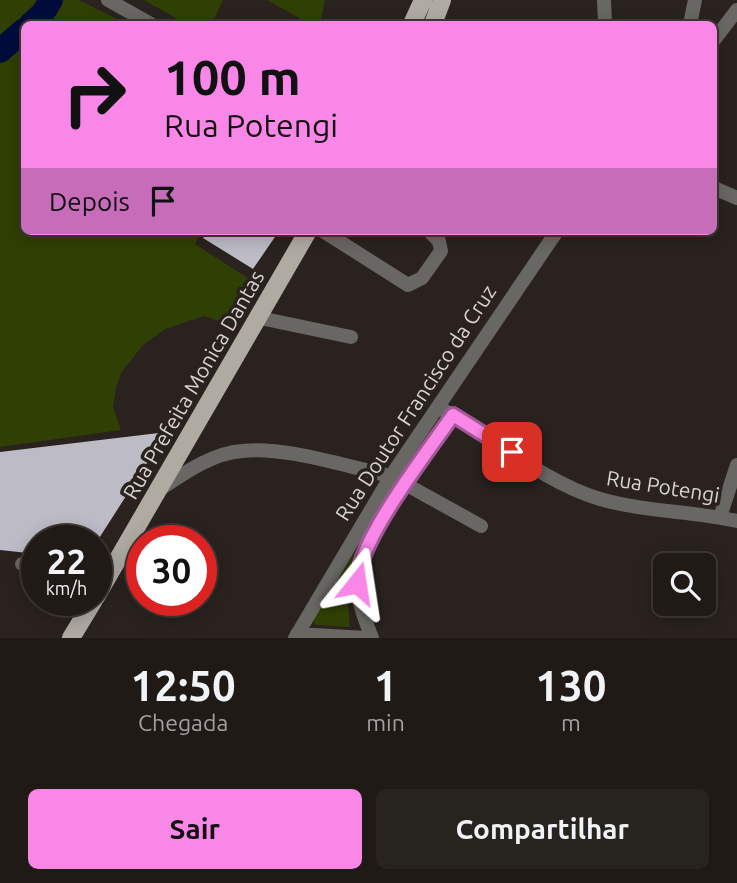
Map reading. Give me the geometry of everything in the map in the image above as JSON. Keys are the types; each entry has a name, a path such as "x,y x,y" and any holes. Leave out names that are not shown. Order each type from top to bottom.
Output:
{"main road":[{"path":"413,21 423,0"},
{"path":"434,21 442,0"},
{"name":"Rua Prefeita Monica Dantas","path":"112,559 158,491 306,235"},
{"name":"Rua Prefeita Monica Dantas","path":"71,638 84,616"}],"street":[{"path":"108,0 146,21"},
{"path":"604,0 606,21"},
{"path":"691,21 695,0"},
{"path":"717,36 737,10"},
{"path":"717,189 737,198"},
{"path":"329,235 408,285 422,278 441,251 439,241 433,235"},
{"name":"Rua Doutor Francisco da Cruz","path":"296,636 391,476 554,235"},
{"path":"260,318 351,337"},
{"name":"Rua Potengi","path":"438,407 551,476 599,499 668,513 737,521"},
{"path":"372,638 360,601 358,569 371,539 453,415"},
{"path":"158,491 203,464 241,451 283,454 391,476"},
{"path":"720,517 737,465"},
{"path":"407,485 481,526"},
{"path":"296,636 366,638"}],"green space":[{"path":"0,0 79,0 121,21 21,21 21,235 200,235 195,244 254,282 228,324 204,316 165,329 143,345 121,373 116,388 113,407 121,430 0,447"},
{"path":"144,0 223,0 213,21 181,21"},
{"path":"267,0 325,0 321,21 305,21"},
{"path":"424,445 355,561 347,595 350,627 315,625 313,617"}],"building":[{"path":"205,235 276,235 253,269 203,238"},
{"path":"167,432 108,525 21,525 21,552 0,550 0,452"}],"waterway":[{"path":"34,21 51,0"},
{"path":"0,51 21,33"}],"route":[{"path":"357,583 360,562 371,539 453,415 512,452"}]}
